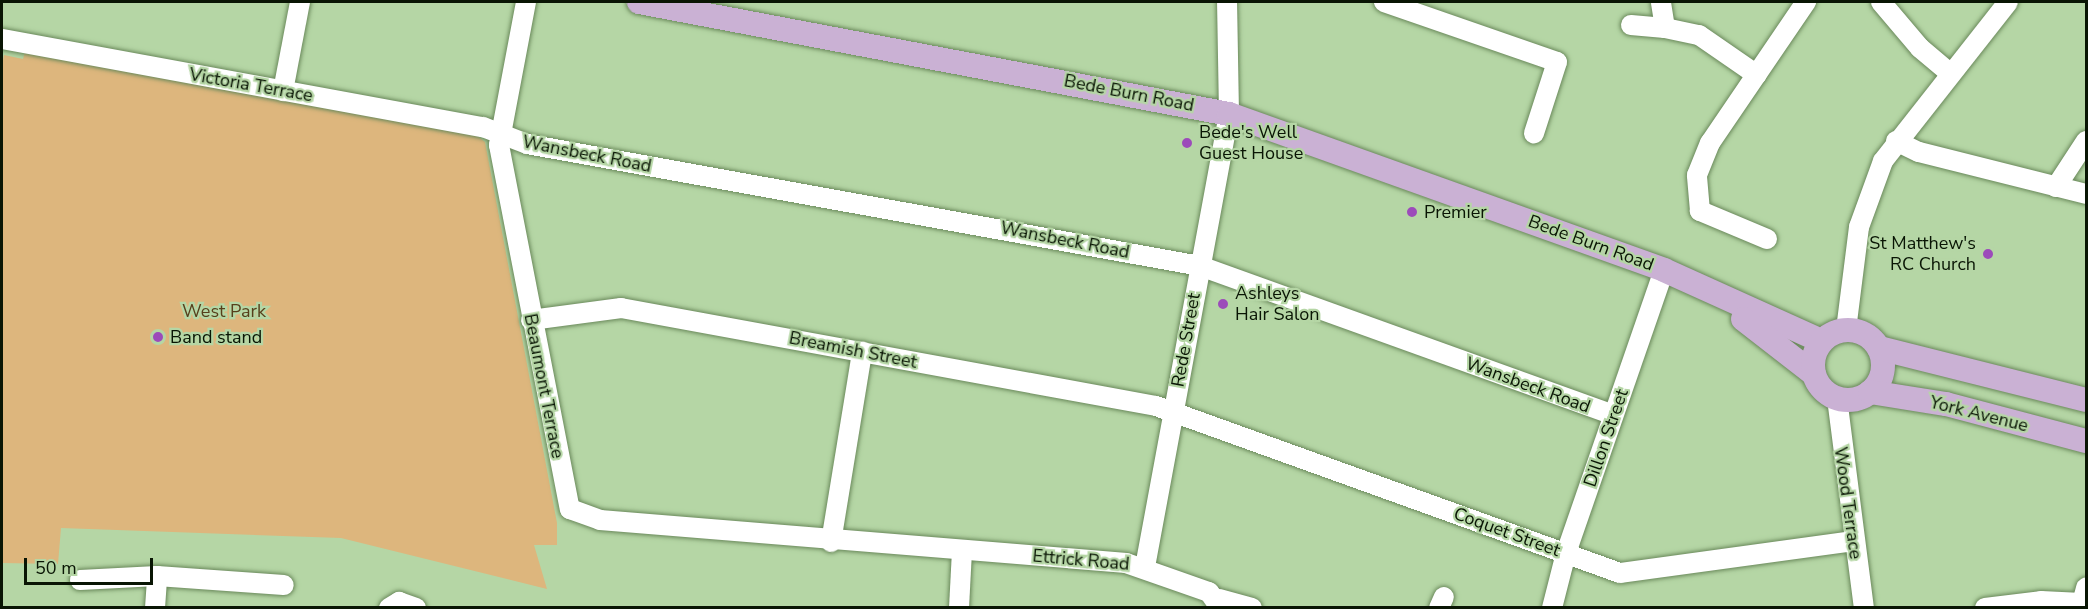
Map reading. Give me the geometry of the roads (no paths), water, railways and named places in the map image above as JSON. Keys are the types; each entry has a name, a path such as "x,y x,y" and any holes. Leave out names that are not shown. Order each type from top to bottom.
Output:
{"main road":[{"name":"Bede Burn Road","path":"639,2 1229,114 1664,270 1821,341"},
{"name":"Bede Burn Road","path":"1703,289 1814,374"},
{"path":"1879,348 1882,372 1870,392 1837,398 1814,374 1821,341 1846,330 1868,336 1879,348 2086,400"},
{"name":"York Avenue","path":"1870,392 1946,404 2086,441"}],"street":[{"path":"283,91 300,2"},
{"name":"Beaumont Terrace","path":"526,2 500,134 531,320 570,509 600,520 831,542"},
{"name":"Rede Street","path":"1145,567 1229,114 1227,2"},
{"path":"1384,2 1557,62 1534,133"},
{"path":"1661,2 1665,28"},
{"path":"1767,239 1710,219 1700,211 1696,191 1700,160 1806,2"},
{"path":"1881,2 1920,48 1950,73"},
{"path":"1846,330 1859,227 1896,141 2008,2"},
{"path":"1631,25 1665,28 1699,35 1757,75"},
{"name":"Victoria Terrace","path":"2,39 500,134"},
{"name":"Wansbeck Road","path":"500,134 527,144 1200,266 1613,415"},
{"path":"1896,141 1919,152 2086,194"},
{"path":"2056,187 2086,141"},
{"name":"Dillon Street","path":"1552,608 1566,553 1664,270"},
{"name":"Breamish Street","path":"531,320 621,308 1174,410"},
{"path":"831,542 862,352"},
{"name":"Wood Terrace","path":"1837,398 1853,541 1864,608"},
{"name":"Coquet Street","path":"1174,410 1566,553 1629,573 1853,541"},
{"name":"Ettrick Road","path":"831,542 1145,567 1220,603 1252,608"},
{"path":"959,608 962,551"},
{"path":"80,580 157,576 284,585"},
{"path":"155,608 157,576"},
{"path":"1985,608 2041,601 2082,603 2086,588"},
{"path":"390,608 399,602 416,608"}],"place":[{"name":"Bede's Well Guest House","path":"1187,143"},
{"name":"Premier","path":"1412,212"},
{"name":"St Matthew's RC Church","path":"1988,254"},
{"name":"Ashleys Hair Salon","path":"1223,304"},
{"name":"Band stand","path":"158,337"}],"park label":[{"name":"West Park","path":"224,311"}]}
